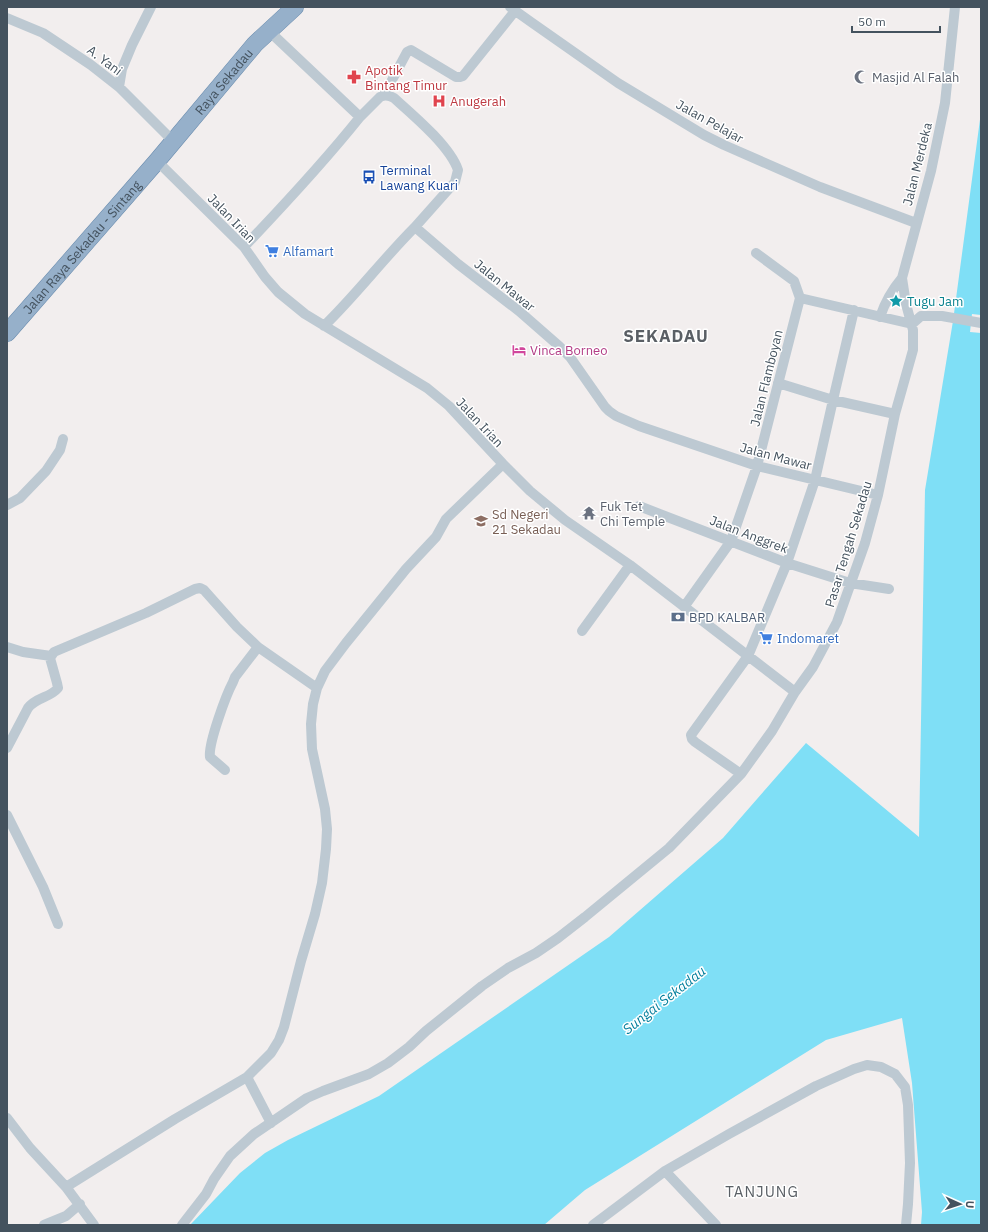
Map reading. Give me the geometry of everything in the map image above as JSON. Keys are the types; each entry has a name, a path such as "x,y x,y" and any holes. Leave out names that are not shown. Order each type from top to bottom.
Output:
{"highway":[{"name":"Raya Sekadau","path":"157,161 255,44 295,7"},
{"name":"Jalan Raya Sekadau - Sintang","path":"7,333 157,161"}],"street":[{"path":"119,87 122,69 151,7"},
{"name":"Jalan Merdeka","path":"912,324 906,304 902,278 931,171 945,103 955,7"},
{"path":"244,247 334,150 360,117 384,95 407,52 411,50 456,77 463,76 513,9"},
{"name":"Jalan Pelajar","path":"513,9 618,82 724,146 820,187 916,223"},
{"name":"A. Yani","path":"7,18 43,33 73,52 119,87 173,142"},
{"path":"269,31 360,117"},
{"path":"324,326 455,182 458,170 451,155 422,124 394,98 384,95"},
{"name":"Jalan Irian","path":"157,161 244,247 265,277 278,292 305,314 427,388 448,406 530,491 565,520 630,565 795,692"},
{"name":"Jalan Mawar","path":"415,227 559,346 570,358 600,401 616,416 639,426 757,466 878,496"},
{"path":"756,253 794,281 800,298 854,310 880,318 912,324 921,316 942,316 981,323"},
{"path":"880,318 888,296 902,278"},
{"name":"Jalan Flamboyan","path":"684,607 731,541 757,466 800,298"},
{"path":"741,774 695,742 690,735 748,656 787,563 815,480 854,310"},
{"name":"Pasar Tengah Sekadau","path":"182,1225 206,1194 214,1179 230,1156 254,1134 307,1098 369,1074 388,1063 482,986 508,968 536,953 558,938 591,913 669,848 741,774 772,731 795,692 813,667 837,622 864,543 878,496 895,414 913,350 912,324"},
{"path":"778,383 833,400 895,414"},
{"path":"7,505 20,498 46,471 60,450 63,440"},
{"path":"66,1187 175,1119 247,1077 271,1053 279,1040 316,914 322,883 326,849 327,829 325,809 312,749 311,724 313,704 317,688 325,672 346,643 406,569 436,537 446,520 503,464"},
{"name":"Jalan Anggrek","path":"639,506 787,563 850,583 889,589"},
{"path":"582,631 630,565"},
{"path":"7,748 32,703 55,692 58,688 50,663 50,658 54,652 146,613 200,588 204,590 237,627 258,647 317,688"},
{"path":"7,647 23,652 51,656"},
{"path":"225,770 210,757 213,737 235,677 258,647"},
{"path":"7,815 43,887 58,924"},
{"path":"593,1225 665,1171 816,1086 866,1065 881,1067 895,1074 905,1086 908,1105 910,1163 906,1225"},
{"path":"247,1077 271,1123"},
{"path":"7,1118 30,1148 80,1204 94,1225"},
{"path":"665,1171 716,1225"},
{"path":"44,1225 66,1216 80,1204"}],"water":[{"name":"Sungai Sekadau","path":"981,112 981,1225 921,1225 922,1212 912,1083 902,1018 826,1040 585,1190 544,1225 190,1225 240,1173 265,1153 288,1140 379,1096 609,937 723,838 806,743 919,837 925,490 953,321"}],"pier":[{"path":"972,314 981,315 981,333 970,332"}],"place":[{"name":"Apotik Bintang Timur","path":"354,77"},
{"name":"Masjid Al Falah","path":"861,77"},
{"name":"Anugerah","path":"439,101"},
{"name":"Terminal Lawang Kuari","path":"369,177"},
{"name":"Alfamart","path":"272,251"},
{"name":"Tugu Jam","path":"896,301"},
{"name":"Vinca Borneo","path":"519,350"},
{"name":"Fuk Tet Chi Temple","path":"589,513"},
{"name":"Sd Negeri 21 Sekadau","path":"481,521"},
{"name":"BPD KALBAR","path":"678,617"},
{"name":"Indomaret","path":"766,638"}],"district":[{"name":"SEKADAU","path":"666,336"},
{"name":"TANJUNG","path":"762,1192"}]}
